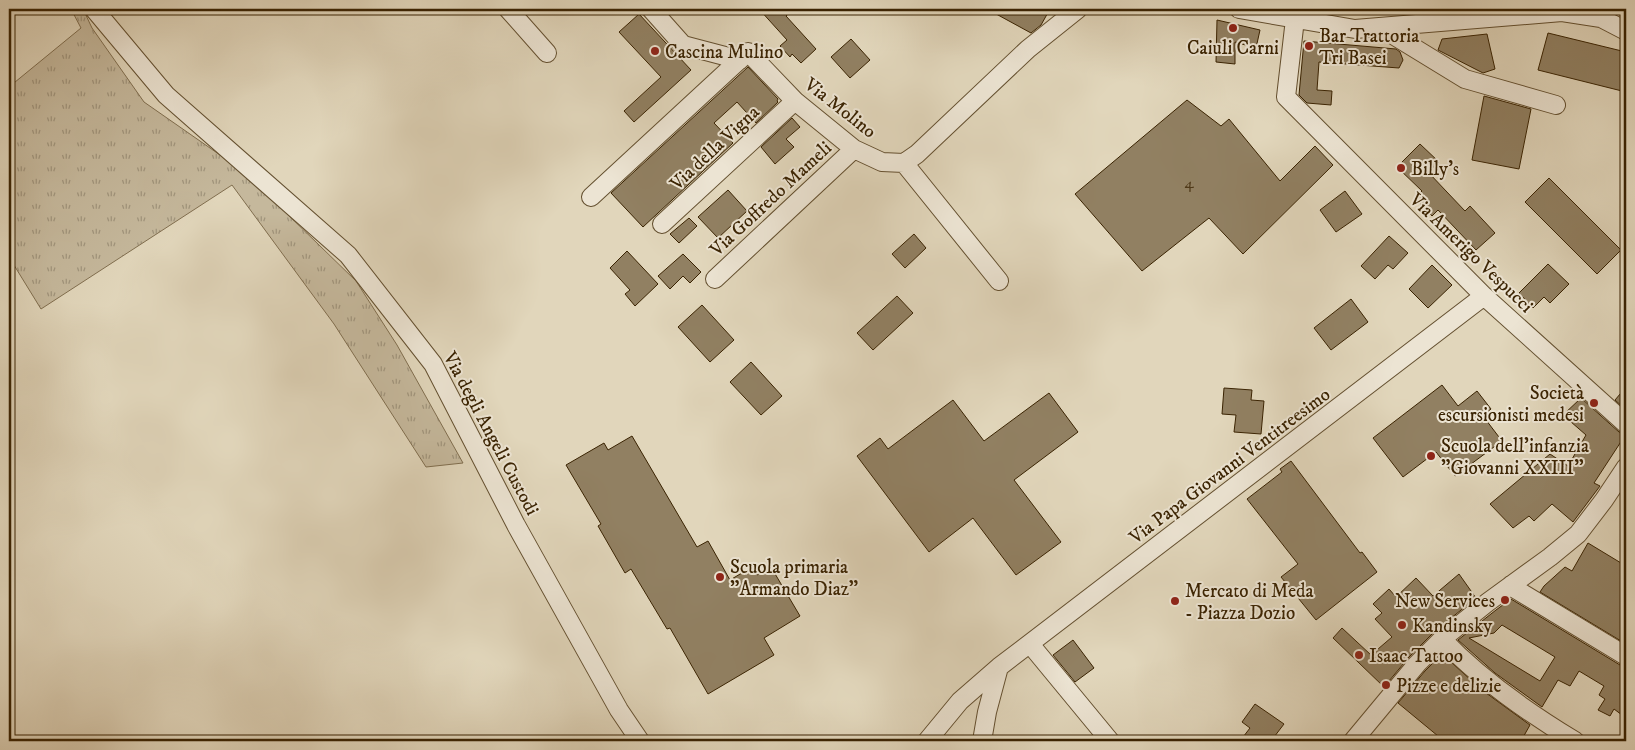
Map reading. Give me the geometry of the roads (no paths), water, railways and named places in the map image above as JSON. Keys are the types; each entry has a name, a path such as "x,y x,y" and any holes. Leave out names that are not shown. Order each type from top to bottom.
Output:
{"street":[{"name":"Via degli Angeli Custodi","path":"94,9 166,95 348,255 433,364 516,525 619,710 640,741"},
{"path":"508,9 547,53"},
{"path":"651,9 683,45 740,60"},
{"path":"999,281 904,162 918,154 1028,49 1078,9"},
{"path":"1240,9 1355,29 1562,12 1598,13 1626,31"},
{"name":"Via Amerigo Vespucci","path":"1295,19 1286,97 1484,296 1626,424"},
{"path":"1380,27 1465,80 1556,105"},
{"name":"Via Molino","path":"740,60 748,52 795,101 854,149 882,162 904,162"},
{"path":"592,197 740,60"},
{"name":"Via della Vigna","path":"662,224 795,101"},
{"name":"Via Goffredo Mameli","path":"715,279 854,149"},
{"name":"Via Papa Giovanni Ventitreesimo","path":"927,741 960,701 999,667 1484,296"},
{"path":"1353,741 1417,664 1442,639 1578,534 1625,471"},
{"path":"1511,585 1626,656"},
{"path":"1442,639 1482,678 1537,718 1575,741"},
{"path":"1030,644 1110,741"},
{"path":"982,741 987,712 999,667"}],"place":[{"name":"Caiuli Carni","path":"1233,28"},
{"name":"Bar Trattoria Tri Basei","path":"1309,46"},
{"name":"Cascina Mulino","path":"655,51"},
{"name":"Billy's","path":"1401,168"},
{"name":"Società escursionisti medesi","path":"1594,403"},
{"name":"Scuola dell'infanzia \"Giovanni XXIII\"","path":"1431,456"},
{"name":"Scuola primaria \"Armando Diaz\"","path":"720,577"},
{"name":"New Services","path":"1505,600"},
{"name":"Mercato di Meda - Piazza Dozio","path":"1175,601"},
{"name":"Kandinsky","path":"1402,625"},
{"name":"Isaac Tattoo","path":"1359,655"},
{"name":"Pizze e delizie","path":"1386,685"}]}
